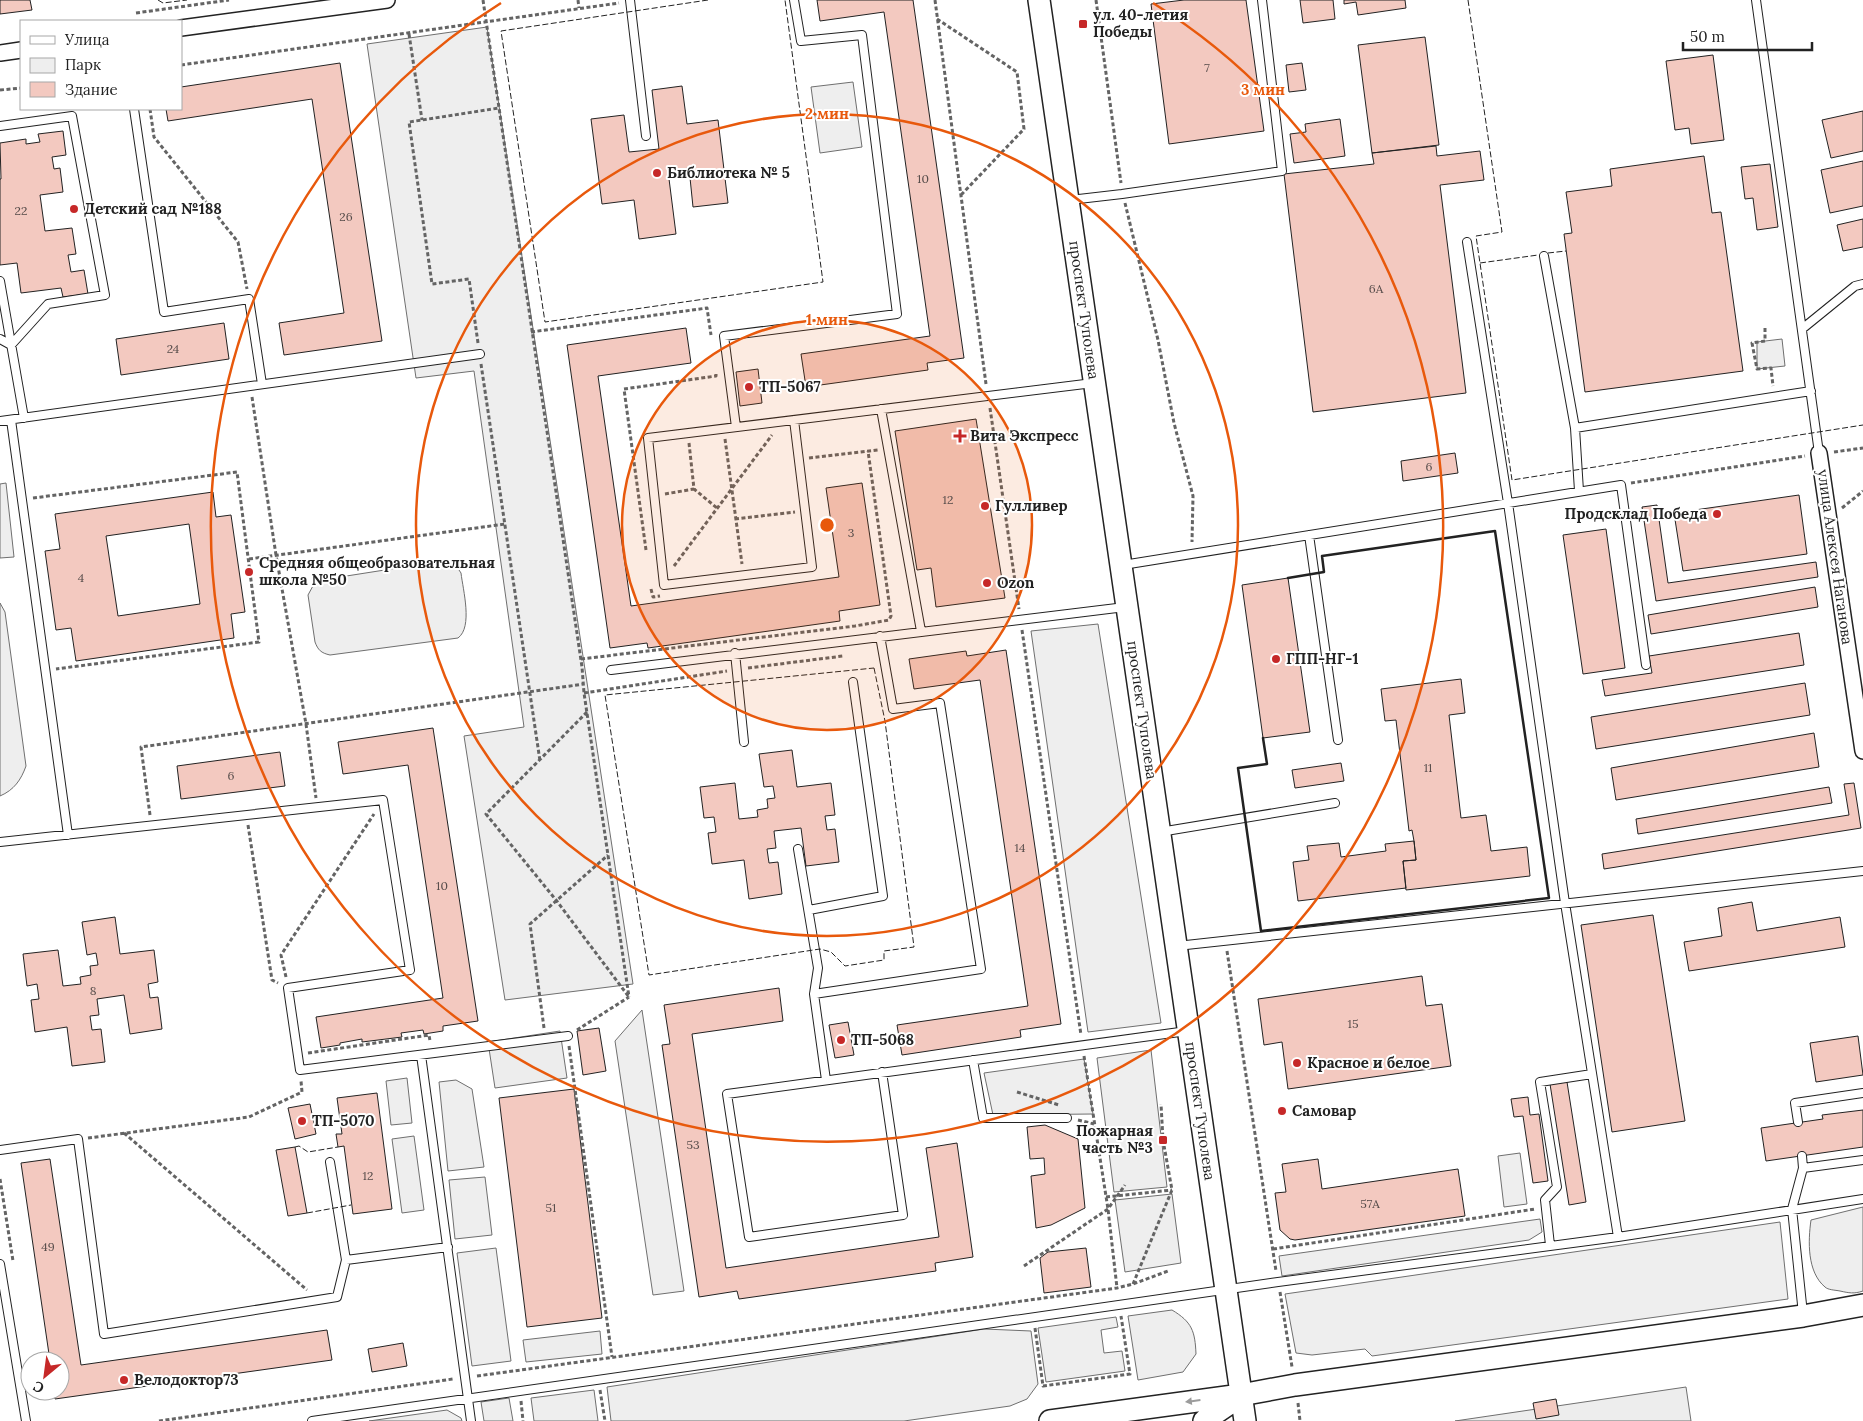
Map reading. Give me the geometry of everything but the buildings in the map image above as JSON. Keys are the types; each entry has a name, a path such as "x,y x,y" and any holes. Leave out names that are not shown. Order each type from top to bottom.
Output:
{"main road":[{"name":"проспект Туполева","path":"1039,0 1245,1421"},
{"path":"1050,1421 1241,1395 1295,1385 1803,1316 1863,1305"},
{"path":"1204,1421 1241,1395"}],"street":[{"path":"182,28 387,0"},
{"path":"0,53 20,50"},
{"name":"улица Алексея Наганова","path":"1819,453 1863,750"}],"lane":[{"path":"736,427 724,336 897,314 862,35 800,41 794,0"},
{"path":"1068,200 1282,171 1262,0"},
{"path":"1756,0 1819,453"},
{"path":"631,1 646,136"},
{"path":"134,110 164,312 248,299 262,384"},
{"path":"0,126 72,116 105,295 48,304 11,345"},
{"path":"1467,242 1508,503 1565,903 1618,1236"},
{"path":"1544,256 1575,428 1579,491"},
{"path":"0,281 24,418"},
{"path":"1802,329 1855,286 1863,284"},
{"path":"0,339 11,345"},
{"path":"0,421 480,354"},
{"path":"794,420 812,567 664,585 648,438 1095,382"},
{"path":"1575,428 1811,391"},
{"path":"881,409 920,631"},
{"path":"11,420 68,835"},
{"path":"1121,565 1621,485 1646,665"},
{"path":"1310,535 1338,740"},
{"path":"611,670 735,653 1127,607"},
{"path":"814,994 981,969 940,703 893,709 880,636"},
{"path":"735,653 744,742"},
{"path":"809,910 883,896 853,682"},
{"path":"0,842 384,800 410,970 288,988 300,1070 568,1036"},
{"path":"1160,832 1336,803"},
{"path":"798,849 818,968 814,994 826,1080"},
{"path":"1176,946 1863,871"},
{"path":"882,1072 903,1215 749,1237 727,1094 882,1072 1189,1031"},
{"path":"421,1055 471,1421"},
{"path":"973,1060 984,1118 1067,1118"},
{"path":"1550,1246 1545,1200 1557,1187 1540,1082 1592,1074"},
{"path":"1798,1122 1795,1103 1863,1092"},
{"path":"0,1150 78,1139 104,1334 337,1297 346,1260 330,1162"},
{"path":"1802,1156 1804,1168 1792,1209 1803,1316"},
{"path":"1804,1168 1863,1160"},
{"path":"312,1421 1278,1282 1550,1246 1863,1199"},
{"path":"346,1260 448,1247"},
{"path":"0,1264 4,1308 26,1421"}],"path":[{"path":"136,13 228,0"},
{"path":"483,0 629,997"},
{"path":"578,0 579,8"},
{"path":"934,0 988,396 1118,1288"},
{"path":"1096,0 1122,194 1142,268 1174,423 1193,496 1192,554"},
{"path":"182,65 631,1"},
{"path":"937,19 1017,72 1024,129 961,196"},
{"path":"409,34 422,120"},
{"path":"0,90 20,88"},
{"path":"499,108 408,122 432,284 469,279 540,761"},
{"path":"150,110 154,137 238,242 248,299"},
{"path":"532,332 707,308 711,337"},
{"path":"1765,328 1765,341 1752,343 1757,369 1771,368 1774,397"},
{"path":"646,552 624,388 716,376 715,366"},
{"path":"250,386 276,555 306,724 317,807"},
{"path":"653,597 664,579 782,421"},
{"path":"723,428 743,575"},
{"path":"687,433 694,489 717,508"},
{"path":"1621,485 1819,453 1863,448"},
{"path":"807,458 888,449"},
{"path":"581,659 855,626 889,620 891,616 868,451"},
{"path":"22,500 237,472 249,559 259,642 45,670"},
{"path":"1829,519 1863,491"},
{"path":"735,519 805,511"},
{"path":"249,559 505,524"},
{"path":"651,588 653,597"},
{"path":"653,597 662,596"},
{"path":"151,826 141,747 584,684"},
{"path":"587,712 486,814 556,900 629,997"},
{"path":"288,988 281,955 384,800"},
{"path":"247,815 272,980 288,988"},
{"path":"545,1039 530,924 608,855"},
{"path":"1226,940 1300,1421"},
{"path":"612,1357 568,1036 629,997"},
{"path":"78,1139 249,1117 302,1092 300,1070"},
{"path":"1133,1284 1172,1190 1163,1140 1161,1104"},
{"path":"124,1133 318,1300"},
{"path":"1024,1266 1108,1209 1125,1185"},
{"path":"1106,1197 1119,1194 1172,1190"},
{"path":"1273,1249 1546,1207"},
{"path":"159,1421 465,1377 1118,1288 1168,1271"},
{"path":"1034,1317 1043,1386 1130,1374 1121,1316"},
{"path":"519,1391 523,1421"}],"green space":[{"path":"487,27 633,984 505,1000 464,736 524,727 474,371 416,378 367,44"},
{"path":"853,82 862,147 820,153 811,87"},
{"path":"1782,339 1785,366 1757,369 1757,342"},
{"path":"6,483 14,557 0,558 0,484"},
{"path":"442,561 457,567 461,573 466,617 463,633 458,638 330,655 319,649 315,642 308,595 314,584 321,580"},
{"path":"0,603 5,612 26,766 16,784 0,796"},
{"path":"1098,624 1161,1023 1088,1032 1031,631"},
{"path":"642,1010 684,1291 653,1295 615,1041"},
{"path":"1151,1050 1167,1187 1114,1192 1097,1058"},
{"path":"1084,1059 1093,1114 993,1115 984,1073"},
{"path":"407,1078 412,1123 391,1125 386,1081"},
{"path":"456,1080 472,1089 484,1167 448,1171 439,1082"},
{"path":"414,1136 424,1210 402,1213 392,1139"},
{"path":"1520,1153 1527,1204 1504,1207 1498,1156"},
{"path":"485,1177 492,1235 455,1239 449,1180"},
{"path":"1172,1194 1181,1263 1125,1272 1115,1200"},
{"path":"1863,1207 1863,1291 1852,1293 1828,1289 1819,1281 1812,1265 1809,1246 1811,1220"},
{"path":"1540,1219 1542,1232 1529,1240 1282,1276 1279,1256"},
{"path":"1780,1222 1788,1299 1372,1356 1365,1349 1312,1355 1296,1353 1285,1294"},
{"path":"496,1248 511,1361 472,1366 457,1253"},
{"path":"1172,1310 1179,1314 1191,1328 1195,1339 1196,1354 1183,1372 1138,1380 1128,1316"},
{"path":"1116,1317 1118,1327 1101,1330 1104,1353 1122,1351 1125,1371 1046,1382 1038,1328"},
{"path":"984,1329 1031,1331 1038,1384 1027,1399 1010,1406 904,1421 611,1421 607,1387"},
{"path":"594,1390 598,1421 534,1421 531,1398"},
{"path":"509,1398 513,1421 484,1421 481,1402"},
{"path":"447,1410 461,1418 462,1421 369,1421"}],"shaded area":[{"path":"560,1031 567,1078 495,1088 488,1042"},
{"path":"600,1331 602,1354 526,1362 523,1340"},
{"path":"1686,1387 1691,1421 1455,1421"}],"fence":[{"path":"158,0 163,3 187,0"},
{"path":"708,0 501,31 545,322 823,282 785,0"},
{"path":"1468,0 1502,232 1476,236 1512,480 1863,425"},
{"path":"1548,253 1566,251"},
{"path":"1480,263 1538,255"},
{"path":"874,668 885,721 914,947 884,951 884,960 845,966 831,952 820,949 649,975 605,695 874,668"},
{"path":"295,1147 299,1146 308,1152 338,1147"},
{"path":"307,1213 351,1205"}],"wall":[{"path":"1263,738 1267,764 1238,768 1261,931 1549,898 1495,531 1322,556 1324,572 1288,578"}],"place":[{"name":"ул. 40-летия Победы","path":"1083,24"},
{"name":"Библиотека № 5","path":"657,173"},
{"name":"Детский сад №188","path":"74,209"},
{"name":"ТП-5067","path":"749,387"},
{"name":"Вита Экспресс","path":"960,436"},
{"name":"Гулливер","path":"985,506"},
{"name":"Продсклад Победа","path":"1717,514"},
{"name":"Средняя общеобразовательная школа №50","path":"249,572"},
{"name":"Ozon","path":"987,583"},
{"name":"ГПП-НГ-1","path":"1276,659"},
{"name":"ТП-5068","path":"841,1040"},
{"name":"Красное и белое","path":"1297,1063"},
{"name":"Самовар","path":"1282,1111"},
{"name":"ТП-5070","path":"302,1121"},
{"name":"Пожарная часть №3","path":"1163,1140"},
{"name":"Велодоктор73","path":"124,1380"}]}
